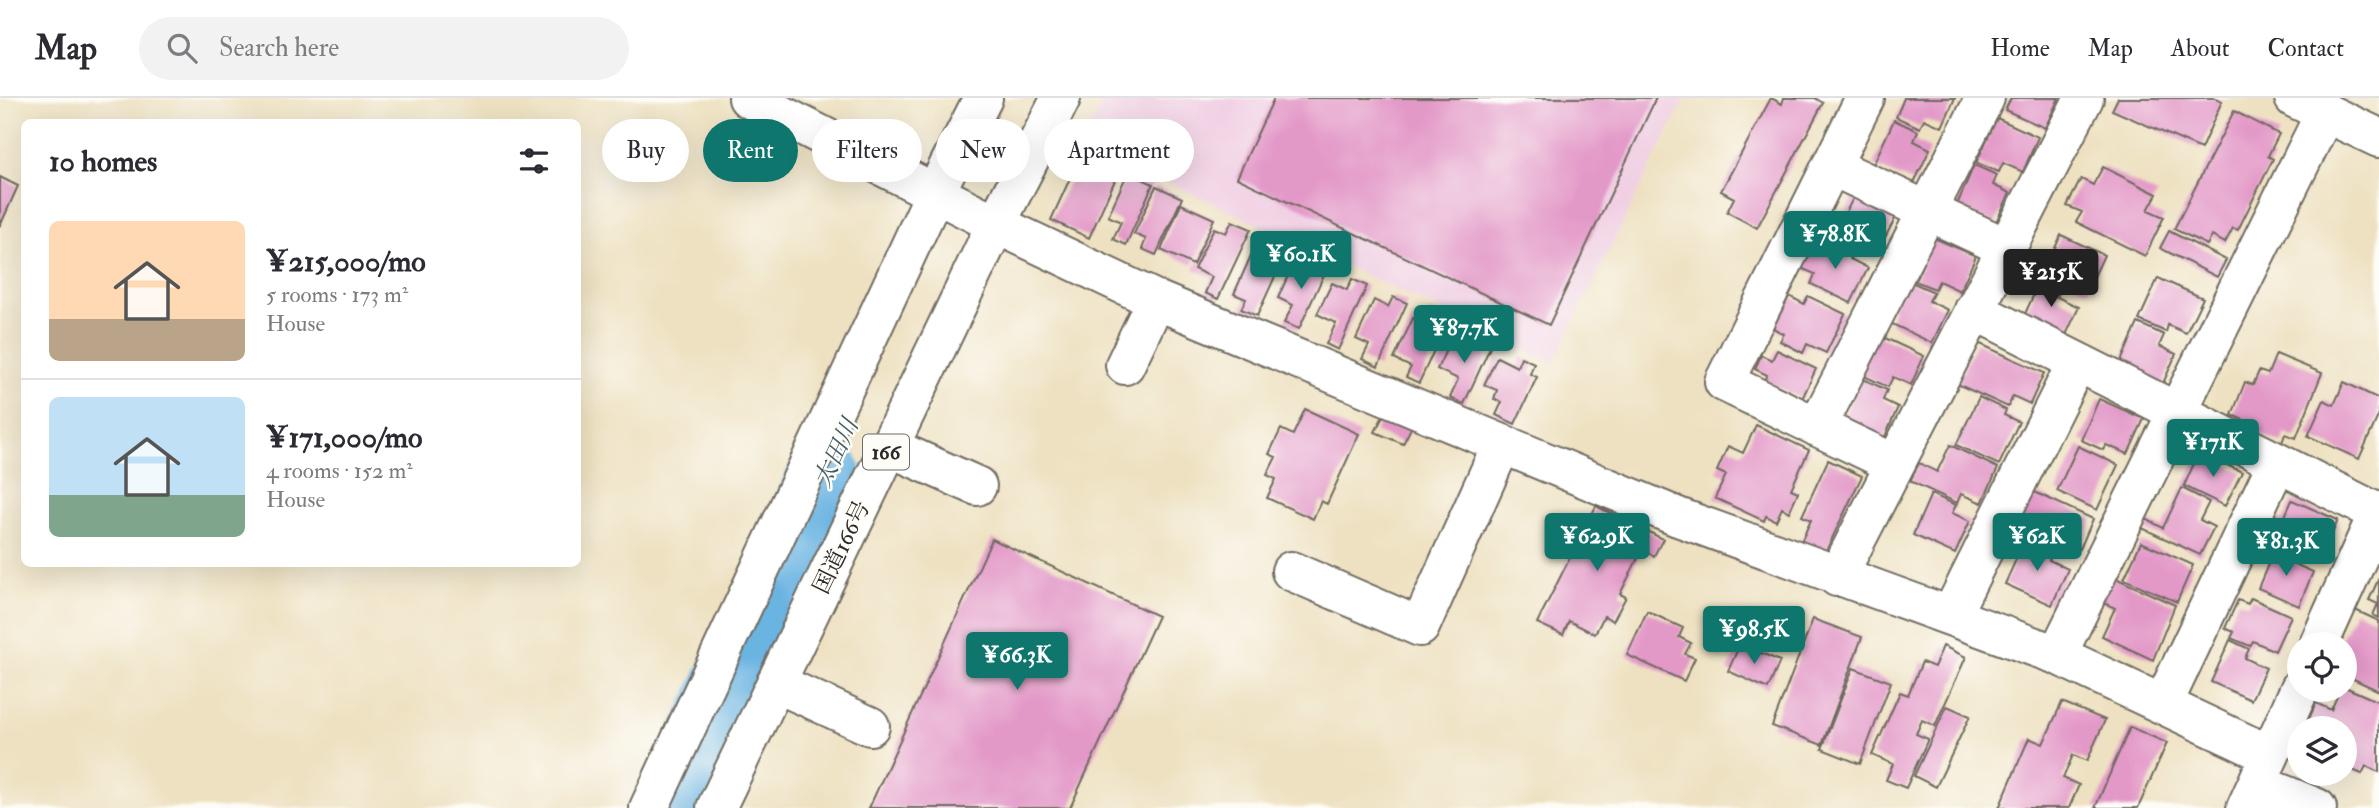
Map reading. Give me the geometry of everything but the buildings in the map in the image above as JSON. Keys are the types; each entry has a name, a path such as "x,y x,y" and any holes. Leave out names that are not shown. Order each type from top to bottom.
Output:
{"main road":[{"path":"748,98 960,206 1156,300 1678,516 1837,577 2057,654 2163,705 2258,782 2316,808"},
{"path":"649,808 960,206 983,98"},
{"name":"国道166号","path":"716,808 889,447 960,206 1061,98"},
{"path":"1865,98 1724,382 1895,464"},
{"path":"1817,427 1985,98"},
{"path":"1837,577 2084,98"},
{"path":"2057,654 2176,414 2310,106 2379,138"},
{"path":"1831,166 2007,248"},
{"path":"1125,365 1156,300"},
{"path":"1974,310 2076,364 2378,512 2324,632"},
{"path":"1951,615 2076,364"},
{"path":"1291,571 1420,627 1502,443"},
{"path":"889,447 977,486"},
{"path":"2163,705 2277,463"},
{"path":"776,682 870,726"},
{"path":"2258,782 2294,702"}],"shaded area":[{"path":"1105,98 1685,98 1553,363 1167,182 1194,182 1194,119 1094,119"}],"waterway":[{"name":"太田川","path":"673,808 825,474"}]}
